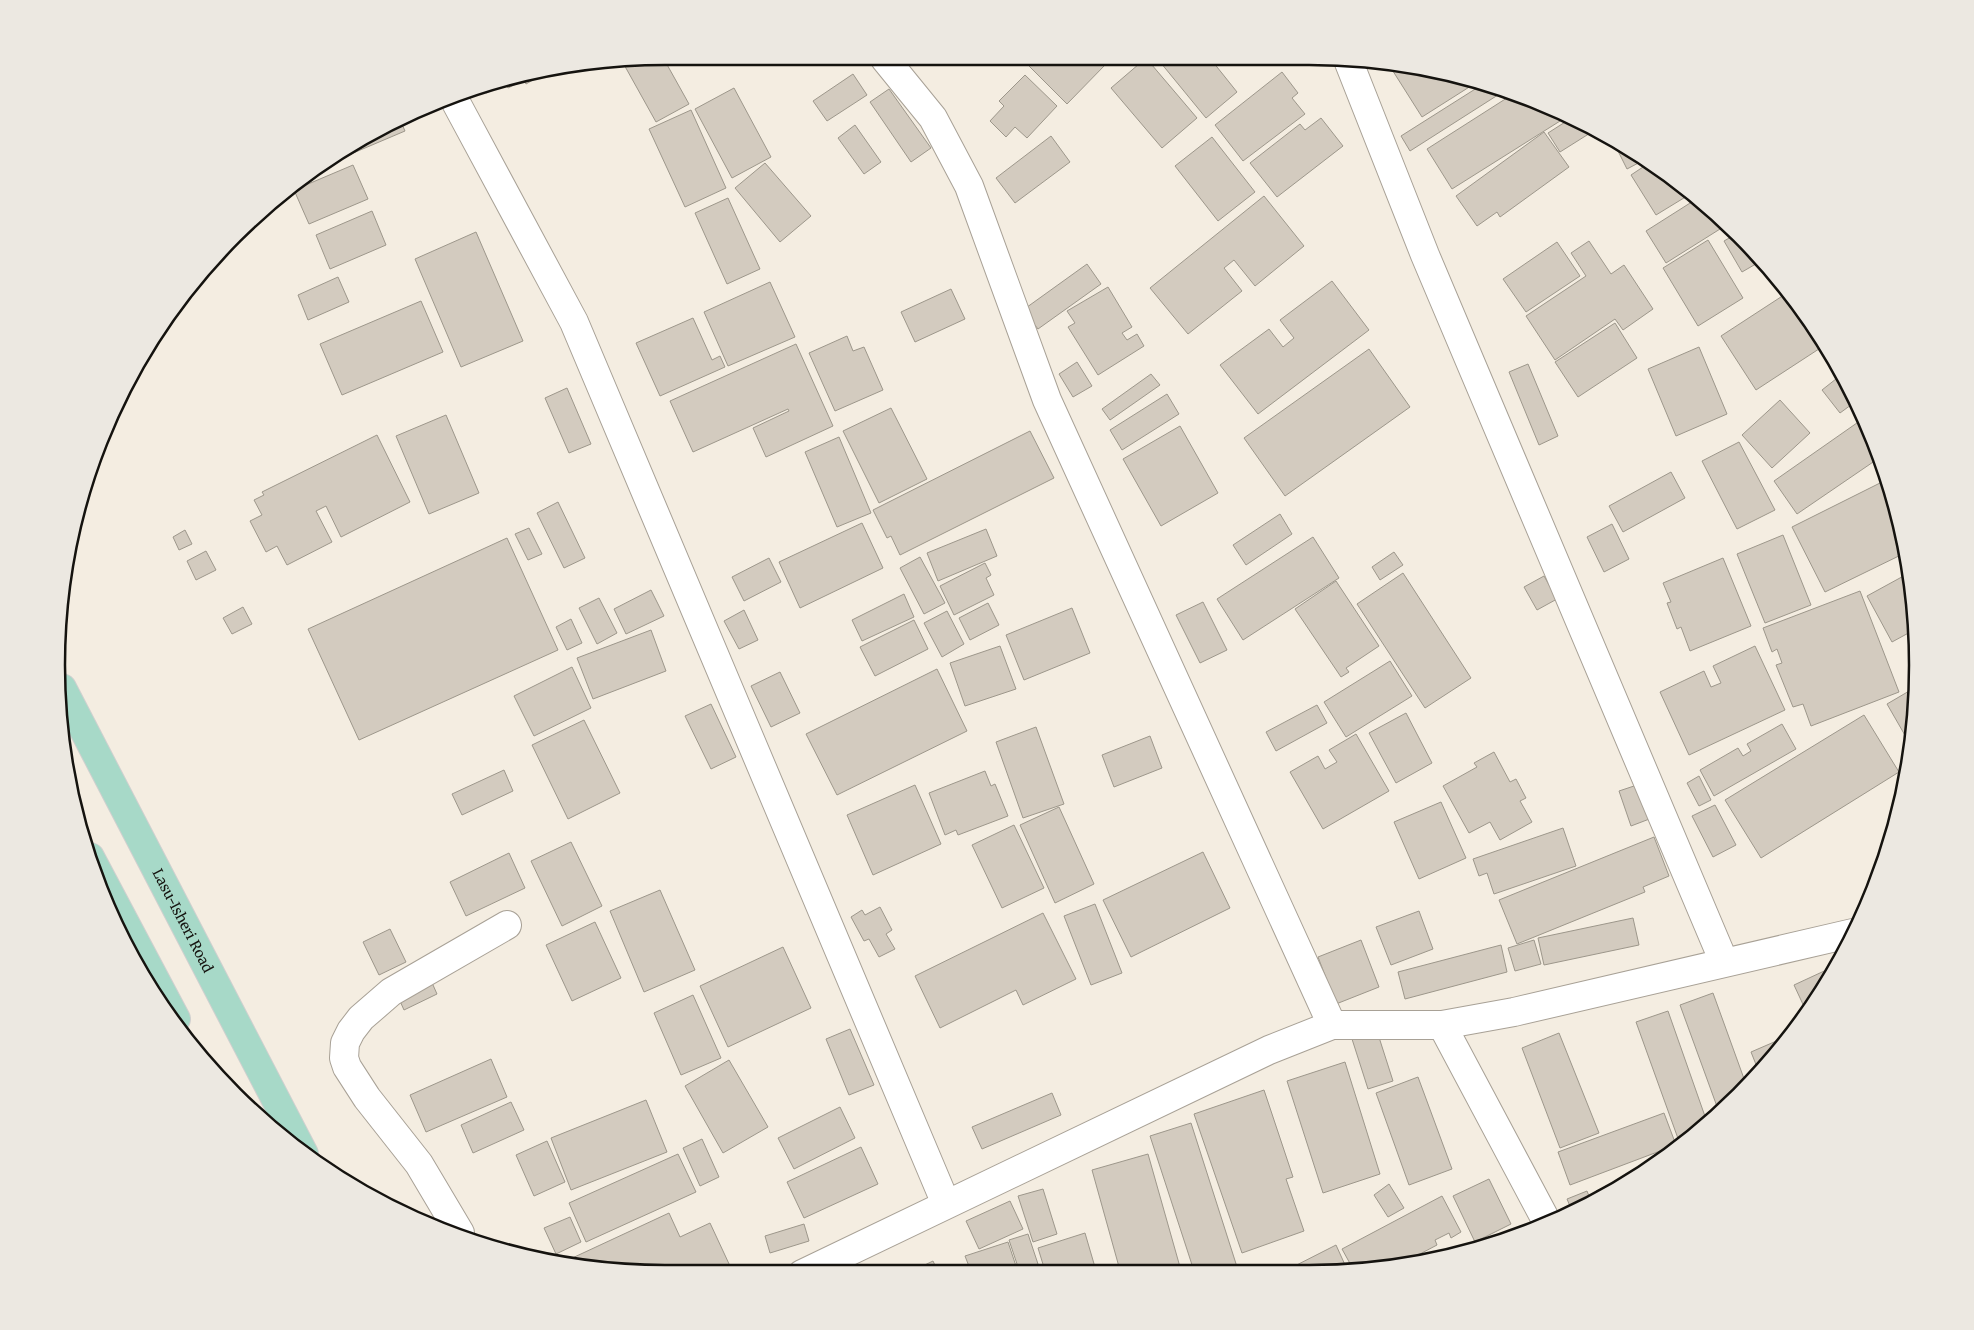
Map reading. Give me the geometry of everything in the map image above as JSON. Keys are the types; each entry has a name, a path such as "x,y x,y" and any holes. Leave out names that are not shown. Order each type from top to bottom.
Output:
{"main road":[{"name":"Lasu-Isheri Road","path":"66,695 295,1137"},
{"path":"118,910 155,981"}],"street":[{"path":"890,65 933,118 969,186 1047,400 1332,1025"},
{"path":"1350,66 1425,255 1724,962"},
{"path":"456,103 574,322 946,1204"},
{"path":"457,1227 419,1164 367,1098 347,1067 344,1058 345,1043 361,1018 391,992 507,925"},
{"path":"821,1265 1269,1050 1332,1025 1442,1024 1514,1012 1844,935"},
{"path":"1442,1024 1544,1217"}],"building":[{"path":"667,65 689,104 656,122 625,66"},
{"path":"1028,65 1105,65 1067,104"},
{"path":"1138,65 1152,65 1197,118 1162,148 1111,88"},
{"path":"1163,65 1215,65 1237,92 1206,118"},
{"path":"1393,71 1470,87 1422,117"},
{"path":"1282,72 1298,93 1292,98 1305,114 1243,161 1215,125"},
{"path":"853,74 867,95 827,121 813,101"},
{"path":"1025,75 1057,106 1027,138 1015,127 1006,137 990,121 1004,106 999,101"},
{"path":"734,88 771,157 732,178 695,109"},
{"path":"889,89 931,148 911,162 870,102"},
{"path":"1476,89 1497,95 1410,151 1401,136"},
{"path":"1506,99 1560,121 1452,189 1427,149"},
{"path":"691,110 726,188 685,207 649,129"},
{"path":"1321,118 1343,146 1277,197 1250,163 1300,124 1305,130"},
{"path":"1564,123 1588,134 1560,152 1548,133"},
{"path":"855,125 881,162 864,174 838,138"},
{"path":"403,126 405,131 351,154"},
{"path":"1544,132 1569,167 1500,217 1497,212 1477,226 1456,196"},
{"path":"1051,136 1070,162 1015,203 996,178"},
{"path":"1212,137 1255,192 1218,221 1175,166"},
{"path":"1618,151 1638,163 1627,169"},
{"path":"765,163 811,216 780,242 735,188"},
{"path":"353,165 368,199 309,224 295,193 305,185"},
{"path":"1643,167 1685,198 1656,215 1631,175"},
{"path":"1264,196 1304,246 1255,286 1234,260 1224,268 1242,291 1188,334 1150,288"},
{"path":"728,198 760,269 727,284 695,213"},
{"path":"1691,203 1720,229 1666,263 1646,231"},
{"path":"372,211 386,245 330,269 316,235"},
{"path":"476,232 523,341 461,367 415,259"},
{"path":"1730,238 1755,264 1742,272 1724,241"},
{"path":"1708,240 1743,298 1698,326 1663,268"},
{"path":"1589,241 1611,274 1624,265 1653,309 1623,330 1615,319 1555,360 1526,316 1586,276 1571,253"},
{"path":"1557,242 1580,276 1526,312 1503,279"},
{"path":"1087,264 1101,284 1038,329 1023,310"},
{"path":"338,277 349,302 308,320 298,295"},
{"path":"1332,281 1369,330 1258,414 1220,365 1269,329 1283,347 1294,338 1280,320"},
{"path":"770,282 795,337 728,366 704,312"},
{"path":"1108,287 1132,327 1122,333 1127,340 1137,334 1144,346 1098,375 1068,327 1075,323 1067,311"},
{"path":"951,289 965,319 915,342 901,312"},
{"path":"1782,296 1819,349 1756,390 1721,336"},
{"path":"421,301 443,352 342,395 320,344"},
{"path":"693,318 712,360 720,356 725,367 660,396 636,343"},
{"path":"1615,323 1637,358 1578,397 1555,362"},
{"path":"847,336 853,351 864,347 883,390 835,411 809,353"},
{"path":"796,344 833,426 766,457 753,428 789,411 788,409 693,452 670,401"},
{"path":"1699,347 1727,414 1676,436 1648,369"},
{"path":"1369,349 1410,407 1285,496 1244,438"},
{"path":"1077,362 1092,386 1073,397 1059,374"},
{"path":"1528,364 1558,436 1539,445 1509,372"},
{"path":"1151,374 1160,385 1110,420 1102,409"},
{"path":"1836,379 1850,406 1840,413 1822,390"},
{"path":"567,388 591,444 569,453 545,398"},
{"path":"1167,394 1179,414 1122,450 1110,430"},
{"path":"1780,400 1810,433 1772,468 1742,435"},
{"path":"891,408 927,479 879,503 843,431"},
{"path":"446,415 479,493 429,514 396,436"},
{"path":"1857,423 1873,462 1797,514 1774,481"},
{"path":"1180,426 1218,493 1161,526 1123,459"},
{"path":"1030,431 1054,478 900,555 891,536 887,538 873,510"},
{"path":"377,435 410,502 341,537 326,506 316,511 332,542 287,565 277,546 266,552 250,521 262,515 254,500 264,495 262,492"},
{"path":"839,437 871,513 837,527 805,452"},
{"path":"1739,442 1775,510 1737,529 1702,461"},
{"path":"1671,472 1685,498 1623,532 1609,506"},
{"path":"1880,483 1889,510 1898,556 1825,592 1792,527"},
{"path":"558,502 585,558 564,568 537,513"},
{"path":"1280,514 1292,534 1246,565 1233,545"},
{"path":"862,523 883,568 800,608 779,562"},
{"path":"1612,524 1629,559 1604,572 1587,537"},
{"path":"529,528 542,554 528,560 515,534"},
{"path":"986,529 997,556 938,581 927,553"},
{"path":"185,530 192,544 179,550 173,537"},
{"path":"1783,535 1811,605 1765,623 1737,554"},
{"path":"1313,537 1339,578 1243,640 1217,599"},
{"path":"507,538 558,650 359,740 308,629"},
{"path":"206,551 216,570 196,580 187,561"},
{"path":"1394,552 1403,565 1380,580 1372,567"},
{"path":"920,557 945,603 924,614 900,568"},
{"path":"769,558 781,582 744,601 732,577"},
{"path":"1723,558 1751,626 1690,651 1681,627 1677,629 1667,603 1671,602 1663,583"},
{"path":"985,563 991,575 986,578 994,595 954,615 940,586"},
{"path":"1403,573 1471,678 1425,708 1357,604"},
{"path":"1544,576 1557,599 1537,610 1524,587"},
{"path":"1902,577 1908,633 1892,642 1867,596"},
{"path":"1336,581 1379,646 1346,668 1349,672 1341,677 1295,609"},
{"path":"651,590 664,616 626,634 614,609"},
{"path":"1860,591 1899,692 1811,726 1803,704 1793,707 1776,665 1782,663 1777,649 1772,652 1763,628"},
{"path":"904,594 914,617 862,641 852,620"},
{"path":"599,598 617,633 597,644 579,608"},
{"path":"1203,602 1227,650 1200,663 1176,615"},
{"path":"988,603 999,625 970,640 959,618"},
{"path":"243,607 252,624 232,634 223,618"},
{"path":"1072,608 1090,653 1024,680 1006,635"},
{"path":"744,610 758,640 739,649 724,621"},
{"path":"947,611 964,644 942,657 924,623"},
{"path":"571,619 582,643 567,650 556,627"},
{"path":"914,620 928,649 875,676 860,647"},
{"path":"651,630 666,671 593,699 577,658"},
{"path":"1000,646 1016,689 965,706 950,663"},
{"path":"1755,646 1785,710 1689,755 1660,692 1704,671 1711,687 1721,683 1713,666"},
{"path":"1390,661 1412,696 1346,737 1324,702"},
{"path":"572,667 591,708 534,736 514,696"},
{"path":"937,669 967,731 837,795 806,734"},
{"path":"780,672 800,713 771,727 751,686"},
{"path":"1908,692 1905,735 1887,704"},
{"path":"711,704 736,757 711,769 685,716"},
{"path":"1317,705 1327,723 1276,751 1266,732"},
{"path":"1406,713 1432,763 1396,783 1369,733"},
{"path":"1864,715 1899,772 1761,858 1725,800"},
{"path":"584,720 620,793 568,819 532,745"},
{"path":"1782,724 1796,749 1714,796 1700,770 1738,748 1743,756 1751,751 1747,744"},
{"path":"1036,727 1064,804 1023,818 996,742"},
{"path":"1356,734 1389,791 1323,829 1290,772 1318,756 1325,769 1337,762 1329,750"},
{"path":"1150,736 1162,768 1114,787 1102,755"},
{"path":"1494,752 1510,782 1516,779 1526,798 1520,801 1532,822 1500,840 1490,822 1469,833 1443,786 1477,767 1474,763"},
{"path":"504,770 513,791 462,815 452,794"},
{"path":"985,771 991,786 995,784 1008,816 958,835 956,830 945,835 929,793"},
{"path":"1699,776 1711,800 1699,806 1687,783"},
{"path":"1640,784 1652,818 1631,826 1619,791"},
{"path":"915,785 941,844 873,875 847,815"},
{"path":"1441,802 1466,858 1419,879 1394,822"},
{"path":"1715,805 1736,845 1713,857 1692,816"},
{"path":"1059,807 1094,884 1055,903 1020,825"},
{"path":"1014,825 1044,888 1002,908 972,845"},
{"path":"1563,828 1576,866 1494,894 1487,873 1479,876 1473,859"},
{"path":"1654,837 1669,876 1643,887 1645,892 1517,944 1499,900"},
{"path":"571,842 602,906 562,926 531,861"},
{"path":"1203,852 1230,908 1131,957 1103,900"},
{"path":"509,853 525,888 466,916 450,882"},
{"path":"660,890 695,970 644,992 610,911"},
{"path":"1095,904 1122,973 1091,985 1064,916"},
{"path":"880,907 892,930 886,934 895,949 879,957 869,939 864,941 851,917 862,910 865,915"},
{"path":"1419,911 1433,949 1391,965 1376,927"},
{"path":"1043,913 1076,979 1023,1005 1016,990 940,1028 915,976"},
{"path":"1633,918 1639,945 1544,965 1538,938"},
{"path":"595,922 621,978 572,1001 546,945"},
{"path":"390,929 406,962 379,975 363,942"},
{"path":"1361,940 1379,987 1336,1004 1318,957"},
{"path":"1534,940 1541,964 1515,971 1508,948"},
{"path":"1501,945 1507,972 1405,999 1398,972"},
{"path":"783,947 811,1008 728,1047 700,986"},
{"path":"1826,970 1803,1005 1794,985"},
{"path":"429,976 437,994 404,1010 396,992"},
{"path":"1713,993 1744,1078 1716,1105 1680,1005"},
{"path":"693,995 721,1058 681,1075 654,1013"},
{"path":"1668,1011 1705,1116 1678,1138 1636,1022"},
{"path":"850,1029 874,1085 849,1095 826,1039"},
{"path":"1377,1031 1393,1081 1368,1089 1352,1039"},
{"path":"1559,1033 1599,1133 1560,1148 1522,1048"},
{"path":"1776,1041 1756,1065 1751,1052"},
{"path":"491,1059 507,1097 426,1132 410,1095"},
{"path":"729,1060 768,1127 723,1153 685,1086"},
{"path":"1345,1062 1380,1174 1323,1193 1287,1081"},
{"path":"1418,1077 1452,1169 1409,1185 1376,1093"},
{"path":"1264,1090 1293,1177 1286,1179 1304,1231 1242,1253 1194,1114"},
{"path":"1052,1093 1061,1115 982,1149 972,1127"},
{"path":"646,1100 667,1152 571,1190 551,1138"},
{"path":"511,1102 524,1130 473,1153 461,1125"},
{"path":"840,1107 855,1138 794,1169 778,1138"},
{"path":"1664,1113 1674,1141 1660,1151 1570,1185 1558,1152"},
{"path":"1191,1123 1236,1265 1192,1265 1150,1136"},
{"path":"702,1139 719,1177 700,1186 683,1148"},
{"path":"547,1141 565,1182 534,1196 516,1155"},
{"path":"861,1147 878,1184 804,1218 787,1182"},
{"path":"678,1154 696,1192 586,1242 569,1203"},
{"path":"1148,1154 1179,1265 1118,1265 1092,1170"},
{"path":"1489,1179 1511,1224 1475,1242 1453,1196"},
{"path":"1389,1184 1404,1208 1388,1217 1374,1195"},
{"path":"1043,1189 1057,1234 1033,1242 1018,1196"},
{"path":"1587,1191 1589,1195 1570,1205 1567,1199"},
{"path":"1442,1196 1461,1232 1451,1238 1449,1233 1435,1240 1437,1245 1420,1254 1387,1260 1350,1264 1342,1249"},
{"path":"1010,1201 1023,1229 979,1249 966,1221"},
{"path":"669,1213 680,1237 710,1223 730,1265 626,1264 573,1258"},
{"path":"570,1217 581,1242 556,1254 544,1228"},
{"path":"804,1224 809,1241 770,1253 765,1236"},
{"path":"1085,1233 1094,1265 1043,1265 1038,1248"},
{"path":"1028,1234 1038,1264 1017,1265 1009,1240"},
{"path":"1008,1242 1016,1265 968,1265 965,1256"},
{"path":"1336,1245 1345,1264 1309,1265 1297,1265"},
{"path":"933,1261 935,1265 925,1265"}]}
